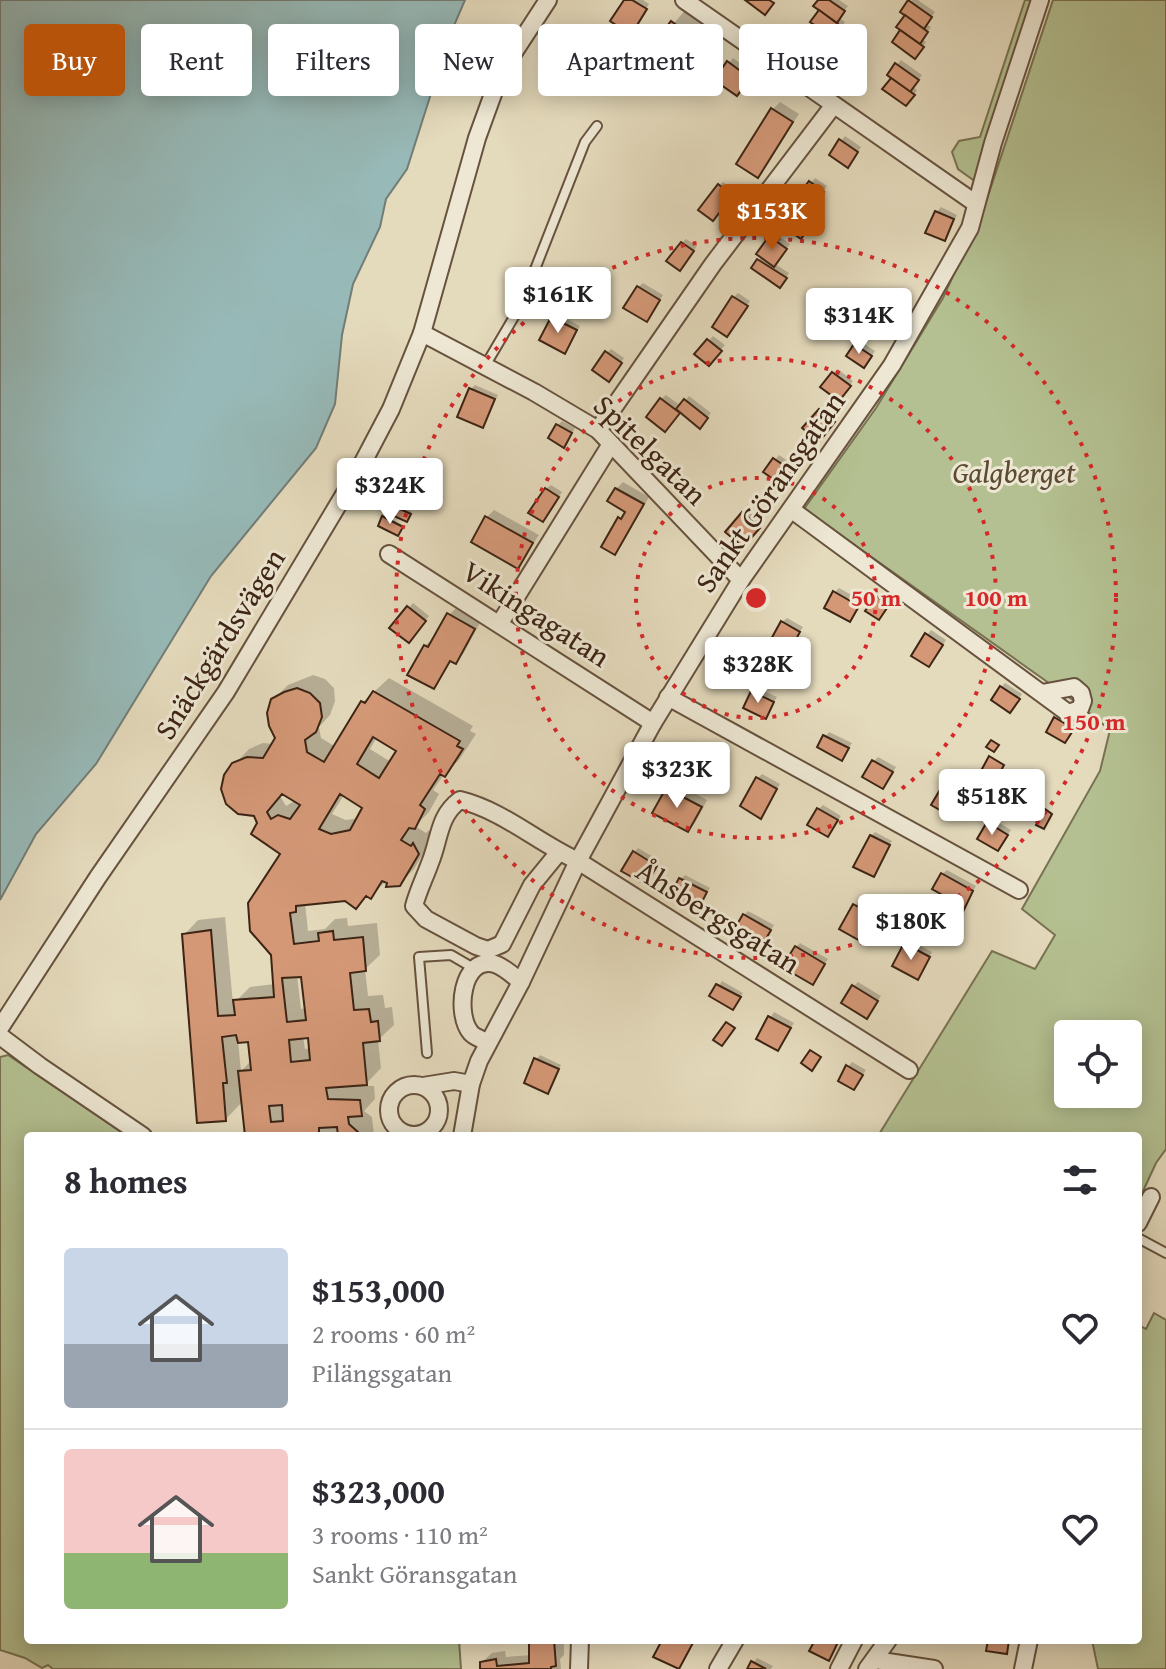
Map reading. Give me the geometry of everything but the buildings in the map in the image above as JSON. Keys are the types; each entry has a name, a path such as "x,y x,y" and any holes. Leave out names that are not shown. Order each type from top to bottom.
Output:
{"street":[{"name":"Snäckgärdsvägen","path":"0,1028 98,877 218,704 360,468 391,409 422,333 501,72 548,0"},
{"path":"684,0 975,203"},
{"name":"Sankt Göransgatan","path":"463,1132 471,1084 488,1043 521,982 578,861 653,723 741,580 892,365 970,228 975,203 1040,0"},
{"path":"598,430 713,264 833,106"},
{"name":"Spitelgatan","path":"422,333 598,430 741,580"},
{"path":"500,623 611,444"},
{"path":"792,510 1042,693"},
{"name":"Vikingagatan","path":"389,554 653,723"},
{"path":"668,697 1019,890"},
{"name":"Åhsbergsgatan","path":"559,852 532,885 502,944 488,950 426,919 414,906 432,860 440,825 449,808 460,800 480,805 578,861 909,1070"},
{"path":"488,1043 471,1033 463,1012 464,981 475,969 485,964 495,964 521,982"},
{"path":"0,1036 137,1132"},
{"path":"404,1132 391,1120 389,1110 394,1094 407,1085 454,1081 471,1084"},
{"path":"423,1086 434,1094 439,1105 437,1118 426,1132"},
{"path":"1142,1215 1151,1197"},
{"path":"579,1669 580,1644"},
{"path":"718,1669 733,1644"},
{"path":"839,1669 852,1644"},
{"path":"871,1664 885,1644"},
{"path":"1023,1669 1028,1644"},
{"path":"871,1664 934,1669"}],"lane":[{"path":"485,366 521,305 585,142 597,126"},
{"path":"427,1053 419,957 451,955 475,969"},
{"path":"1142,1240 1166,1253"}],"green space":[{"path":"1025,0 1036,0 976,182 958,169 952,152 959,141 980,137"},
{"name":"Galgberget","path":"1053,0 1166,0 1166,1149 1142,1193 1142,1132 880,1132 992,951 1035,969 1055,935 1022,909 1100,771 1110,730 1077,703 804,509 876,408 943,298 984,208"},
{"path":"8,1055 121,1132 24,1132 24,1644 459,1644 461,1669 53,1669 48,1665 42,1668 25,1658 0,1650 0,1057"},
{"path":"1154,1313 1166,1320 1166,1669 1098,1669 1093,1644 1142,1644 1142,1327 1146,1329"}],"water":[{"path":"0,0 465,0 455,24 415,24 415,96 430,96 407,169 386,199 380,227 353,284 342,335 335,404 316,448 211,576 96,764 36,834 0,900"}]}
